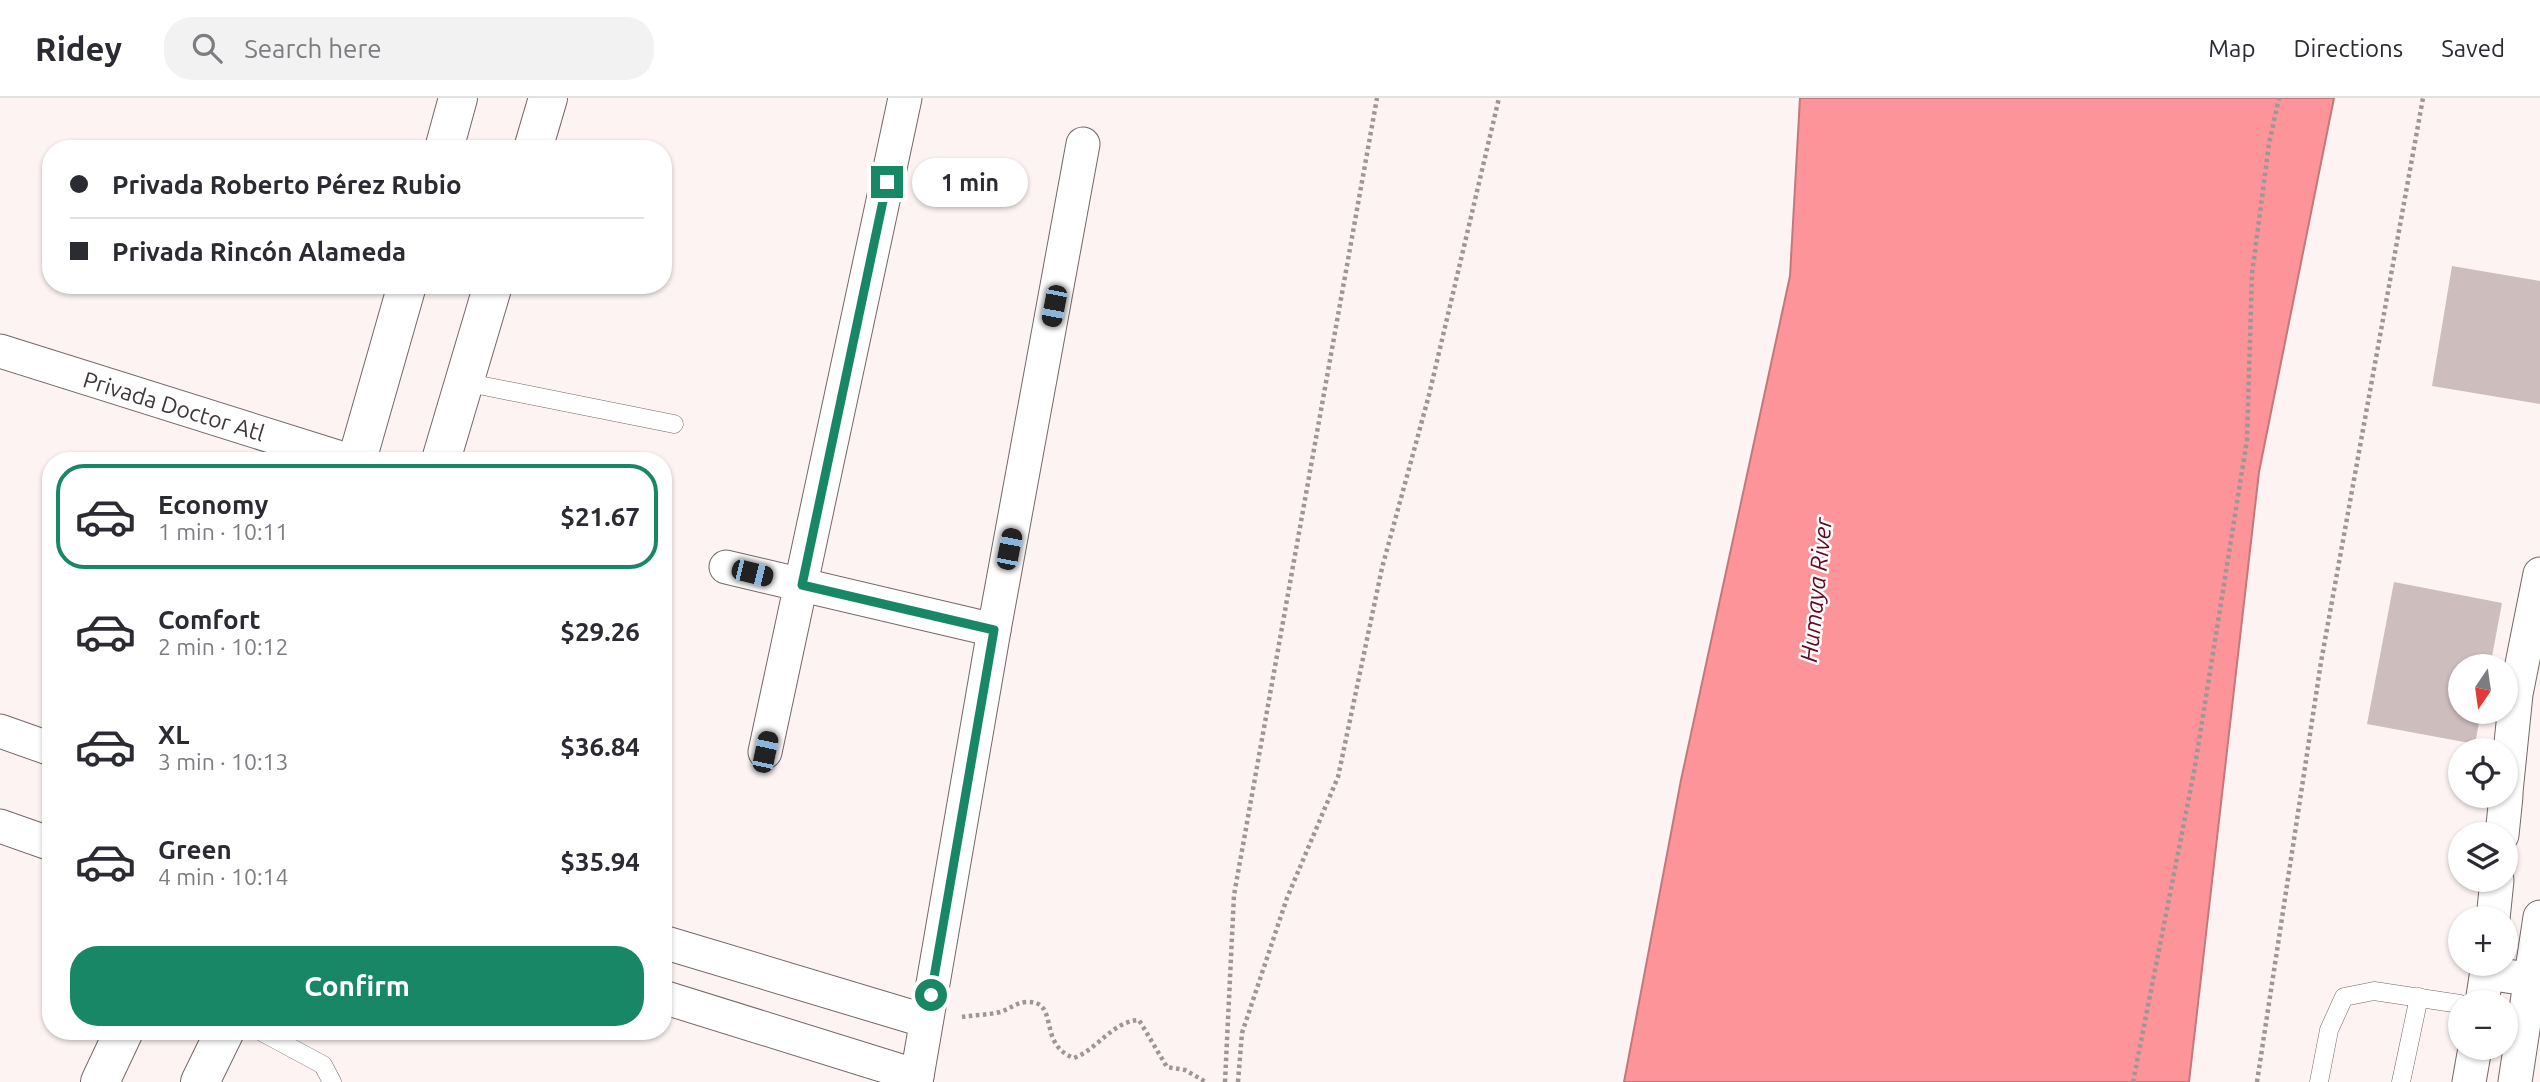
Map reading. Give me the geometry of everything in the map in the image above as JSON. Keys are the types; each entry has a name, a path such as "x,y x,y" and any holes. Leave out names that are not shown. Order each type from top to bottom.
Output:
{"main road":[{"path":"446,140 458,98"},
{"path":"536,140 548,98"},
{"path":"359,452 404,294"},
{"path":"444,452 490,294"},
{"path":"100,1082 120,1040"},
{"path":"200,1082 221,1040"}],"street":[{"path":"765,752 905,98"},
{"path":"672,1000 917,1079 994,630 1083,144"},
{"name":"Privada Doctor Atl","path":"0,351 322,452"},
{"path":"726,567 994,630"},
{"path":"2512,738 2516,694 2540,573"},
{"path":"0,732 42,746"},
{"path":"0,826 42,841"},
{"path":"2518,1011 2536,980 2540,917"},
{"path":"672,945 926,1021"},
{"path":"2486,980 2536,980"},
{"path":"2469,1082 2473,1060"},
{"path":"2515,1060 2515,1082"}],"lane":[{"path":"464,382 674,424"},
{"path":"2319,1082 2329,1030 2344,997 2374,991 2448,1002"},
{"path":"2401,1082 2419,997"},
{"path":"277,1040 323,1065 332,1082"}],"path":[{"path":"1225,1082 1234,895 1377,98"},
{"path":"1238,1082 1242,1033 1287,898 1338,777 1382,568 1429,395 1499,98"},
{"path":"2133,1082 2194,772 2247,439 2252,274 2269,144 2280,98"},
{"path":"2257,1082 2321,662 2423,98"},
{"path":"926,1021 1003,1012 1013,1004 1040,1004 1047,1012 1053,1042 1061,1053 1074,1058 1086,1054 1126,1020 1139,1020 1167,1067 1185,1070 1206,1082"}],"water":[{"name":"Humaya River","path":"1800,98 2334,98 2259,472 2189,1082 1624,1082 1681,780 1790,276"}],"building":[{"path":"2452,266 2540,281 2540,404 2432,386"},
{"path":"2394,582 2502,603 2492,654 2448,654 2448,724 2479,724 2476,738 2448,739 2367,724"}],"route":[{"path":"887,182 802,585 994,630 931,995"}]}
